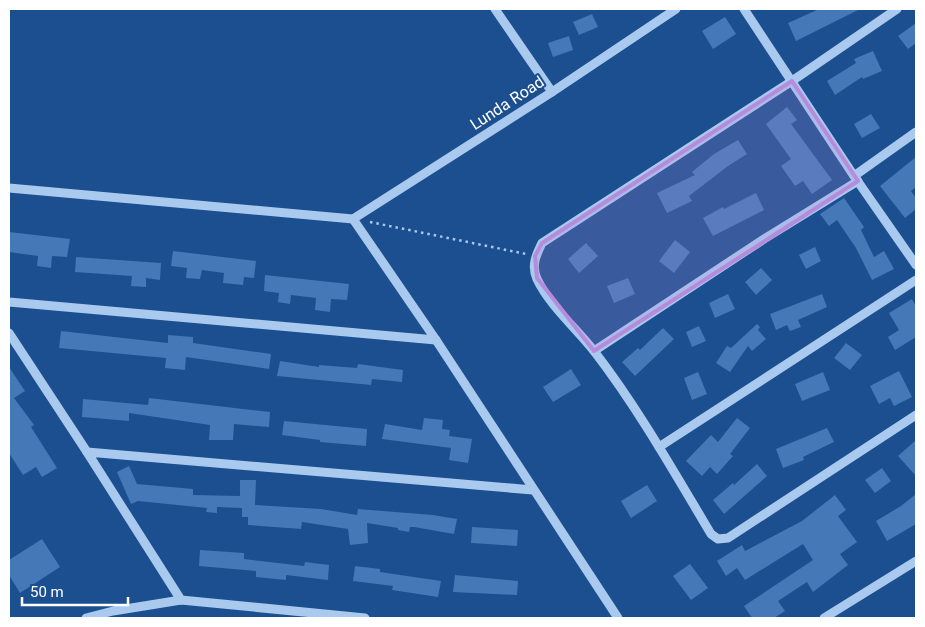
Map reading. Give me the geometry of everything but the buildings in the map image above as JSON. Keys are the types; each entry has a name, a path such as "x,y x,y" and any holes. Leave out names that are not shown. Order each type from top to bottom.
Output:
{"street":[{"path":"495,9 552,92"},
{"name":"Lunda Road","path":"353,219 552,92 676,9"},
{"path":"744,9 856,179 916,265"},
{"path":"897,9 792,81 542,243 535,256 534,266 542,287 594,352 659,447 711,534 718,539 728,538 916,415"},
{"path":"594,352 856,179 916,132"},
{"path":"9,188 353,219 436,340 618,618"},
{"path":"659,447 916,280"},
{"path":"9,302 436,340"},
{"path":"9,334 87,452 180,600"},
{"path":"87,452 534,490"},
{"path":"824,618 916,560"},
{"path":"86,618 113,611 180,600 364,618"}],"path":[{"path":"353,219 535,256"}],"highlighted area":[{"path":"792,81 858,181 594,351 537,278 535,256 542,243"}]}
